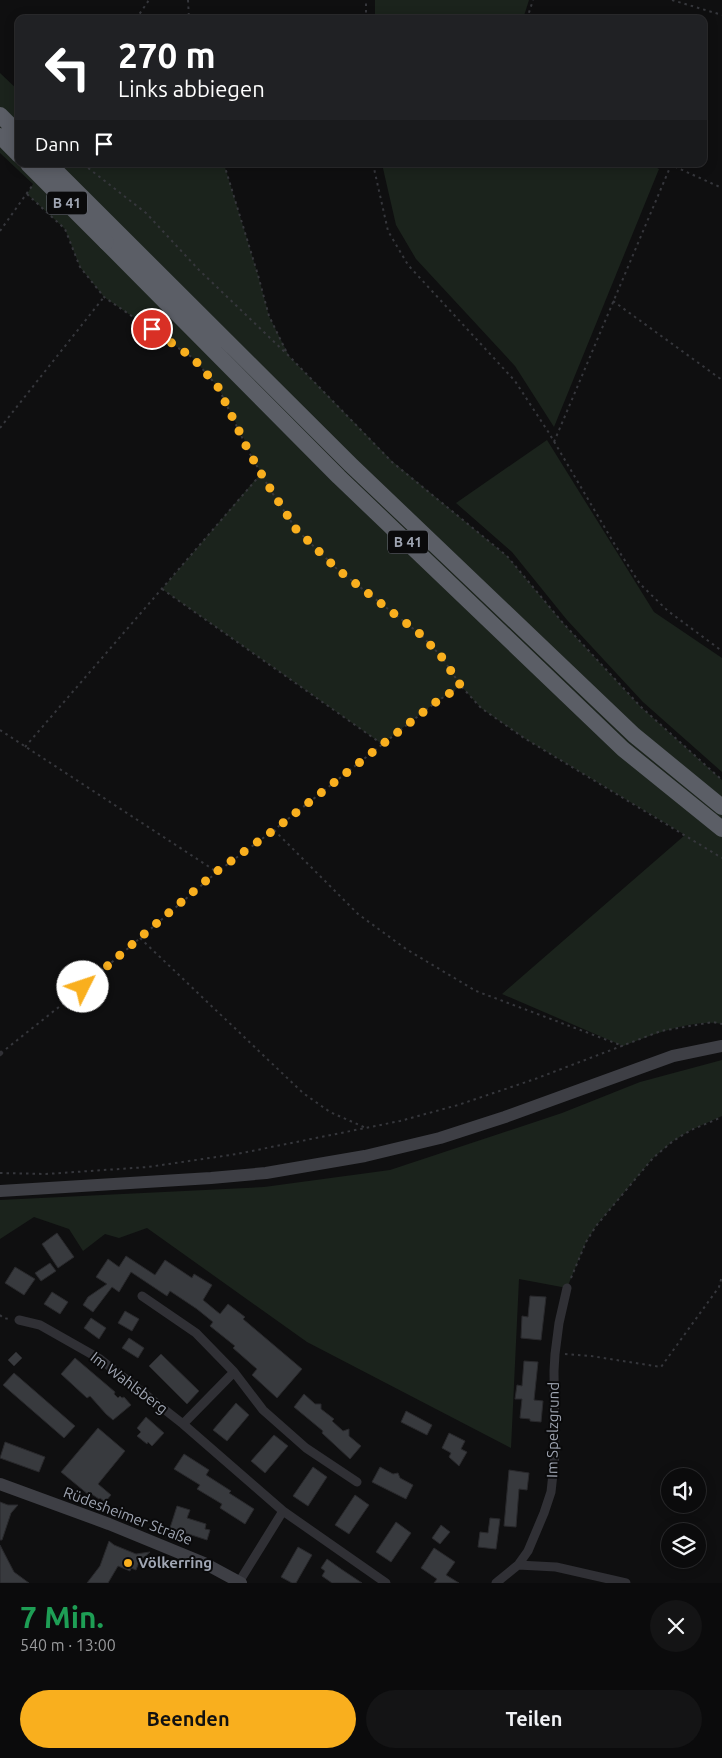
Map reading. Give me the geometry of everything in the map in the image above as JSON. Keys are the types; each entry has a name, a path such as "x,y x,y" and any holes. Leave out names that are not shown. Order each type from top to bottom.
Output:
{"highway":[{"path":"0,115 15,130"},
{"path":"0,136 15,151"},
{"name":"B 41","path":"31,167 111,236 634,735 722,807"},
{"name":"B 41","path":"52,167 111,236 339,477 623,749 722,829"}],"main road":[{"path":"0,1190 211,1178 276,1172 365,1156 440,1138 505,1117 673,1056 722,1046"},
{"name":"Rüdesheimer Straße","path":"0,1484 108,1524 204,1563 240,1582"}],"street":[{"name":"Im Spelzgrund","path":"496,1583 518,1565 528,1551 551,1492 556,1455 555,1354 559,1323 567,1288"},
{"path":"142,1296 196,1333 234,1372 262,1410 306,1448 357,1482"},
{"name":"Im Wahlsberg","path":"20,1320 40,1325 100,1360 183,1424 283,1511 386,1583"},
{"name":"Im Wahlsberg","path":"183,1424 234,1372"},
{"path":"240,1582 283,1511"},
{"path":"518,1565 556,1567 626,1583"}],"path":[{"path":"139,15 149,0"},
{"path":"188,0 189,15"},
{"path":"366,0 366,15"},
{"path":"528,15 533,0"},
{"path":"672,0 722,15"},
{"path":"87,167 146,213 199,270 289,356 392,462 507,556 563,622 640,706 722,780"},
{"path":"225,167 269,316 289,356"},
{"path":"374,167 388,231 408,265 515,381 640,584 668,611 722,651"},
{"path":"554,442 669,167"},
{"path":"676,167 722,188"},
{"path":"0,231 27,194 65,229 80,268 104,297 193,358 218,387 261,474 296,529 337,569 420,634 441,656 461,686 481,708 524,738 722,858"},
{"path":"0,428 104,297"},
{"path":"613,302 722,380"},
{"path":"25,747 261,474"},
{"path":"162,589 382,744"},
{"path":"1,1053 69,999 216,872 274,830 436,702 461,686"},
{"path":"0,730 216,872"},
{"path":"274,830 358,914 406,950 476,991 623,1046"},
{"path":"140,938 303,1094 330,1112 367,1128"},
{"path":"0,1173 46,1174 148,1168 237,1154 367,1128 458,1105 535,1079 661,1031 713,1022 722,1024"},
{"path":"567,1288 586,1242 604,1214 653,1158 691,1130 722,1117"},
{"path":"555,1354 591,1356 662,1367 719,1287 722,1276"},
{"path":"719,1287 722,1290"}],"shaded area":[{"path":"375,0 529,0 524,15 375,15"},
{"path":"0,73 15,87 15,167 225,167 269,316 289,356 392,461 507,556 563,623 640,706 722,780 722,1024 711,1023 685,1026 658,1033 623,1046 502,994 685,835 524,738 481,708 461,686 436,702 382,744 162,589 261,473 218,387 193,358 104,297 80,267 65,229 27,194 33,184 0,153"},
{"path":"383,167 655,167 659,169 554,427 515,366 416,259 396,225"},
{"path":"547,440 654,612 722,658 722,772 643,702 567,620 512,552 456,503"},
{"path":"722,1060 722,1116 691,1130 673,1141 653,1158 596,1226 586,1242 567,1288 519,1279 511,1448 307,1342 147,1228 119,1238 105,1234 83,1251 69,1229 34,1217 0,1239 0,1200 264,1187 390,1170 562,1113 640,1082"}],"building":[{"path":"57,1233 74,1257 58,1268 42,1244"},
{"path":"126,1256 155,1275 165,1260 192,1278 194,1274 212,1285 203,1300 220,1314 228,1304 302,1369 277,1398 252,1375 257,1369 233,1348 235,1346 210,1326 213,1322 170,1291 167,1296 131,1272 119,1292 112,1287 93,1312 83,1305 88,1297 107,1284 96,1277 108,1259 119,1267"},
{"path":"50,1263 56,1271 41,1281 35,1273"},
{"path":"15,1267 35,1279 24,1295 5,1283"},
{"path":"52,1292 68,1302 60,1314 44,1304"},
{"path":"530,1296 546,1297 541,1340 521,1338 522,1316 528,1317"},
{"path":"125,1311 139,1319 132,1331 118,1323"},
{"path":"91,1318 106,1328 99,1339 84,1328"},
{"path":"129,1338 144,1348 138,1358 122,1348"},
{"path":"16,1352 22,1358 14,1366 8,1360"},
{"path":"161,1354 199,1391 187,1404 149,1366"},
{"path":"75,1358 115,1392 114,1394 118,1398 120,1396 124,1397 131,1405 113,1420 90,1396 87,1398 61,1374"},
{"path":"524,1361 538,1362 534,1400 543,1401 541,1422 520,1418 522,1399 515,1399 517,1385 522,1386"},
{"path":"14,1373 75,1426 64,1438 3,1385"},
{"path":"304,1394 315,1404 321,1404 321,1409 334,1419 332,1421 343,1431 349,1429 349,1436 361,1446 350,1459 322,1433 323,1431 294,1407"},
{"path":"236,1403 249,1415 227,1441 213,1430"},
{"path":"406,1411 432,1425 427,1435 401,1422"},
{"path":"146,1417 164,1433 152,1446 137,1436 141,1432 137,1428"},
{"path":"98,1428 125,1451 98,1484 111,1495 105,1502 90,1493 89,1495 61,1472"},
{"path":"449,1433 465,1441 461,1449 467,1452 459,1466 449,1457 451,1453 442,1448"},
{"path":"274,1435 288,1446 265,1473 251,1461"},
{"path":"5,1442 45,1457 39,1472 0,1458"},
{"path":"184,1454 209,1470 206,1475 254,1509 245,1524 220,1508 222,1504 197,1489 200,1485 174,1469"},
{"path":"313,1467 327,1477 308,1506 293,1496"},
{"path":"380,1467 393,1474 398,1473 400,1478 413,1485 406,1499 372,1482"},
{"path":"509,1470 529,1473 527,1490 519,1489 516,1527 504,1526"},
{"path":"355,1495 369,1505 349,1534 335,1525"},
{"path":"0,1502 8,1505 18,1505 11,1513 2,1540 0,1540"},
{"path":"177,1506 190,1510 187,1518 206,1524 205,1529 210,1530 207,1540 170,1528"},
{"path":"490,1518 500,1519 496,1549 478,1547 480,1532 488,1533"},
{"path":"396,1522 411,1533 391,1562 376,1552"},
{"path":"441,1525 450,1532 440,1544 432,1538"},
{"name":"Völkerring","path":"109,1541 136,1554 150,1552 139,1562 136,1570 131,1568 130,1571 118,1566 108,1583 87,1583 100,1566"},
{"path":"0,1545 14,1572 29,1583 0,1583"},
{"path":"298,1547 312,1555 296,1583 292,1583 281,1577"},
{"path":"434,1548 455,1562 446,1575 459,1583 434,1583 437,1579 421,1568"},
{"path":"327,1559 362,1583 332,1583 322,1576 325,1571 321,1568"}],"place":[{"name":"Völkerring","path":"128,1563"}],"route":[{"path":"83,987 216,872 274,830 436,702 461,686 441,656 420,634 337,569 296,529 271,491 249,452 218,387 193,358 152,329"}]}
